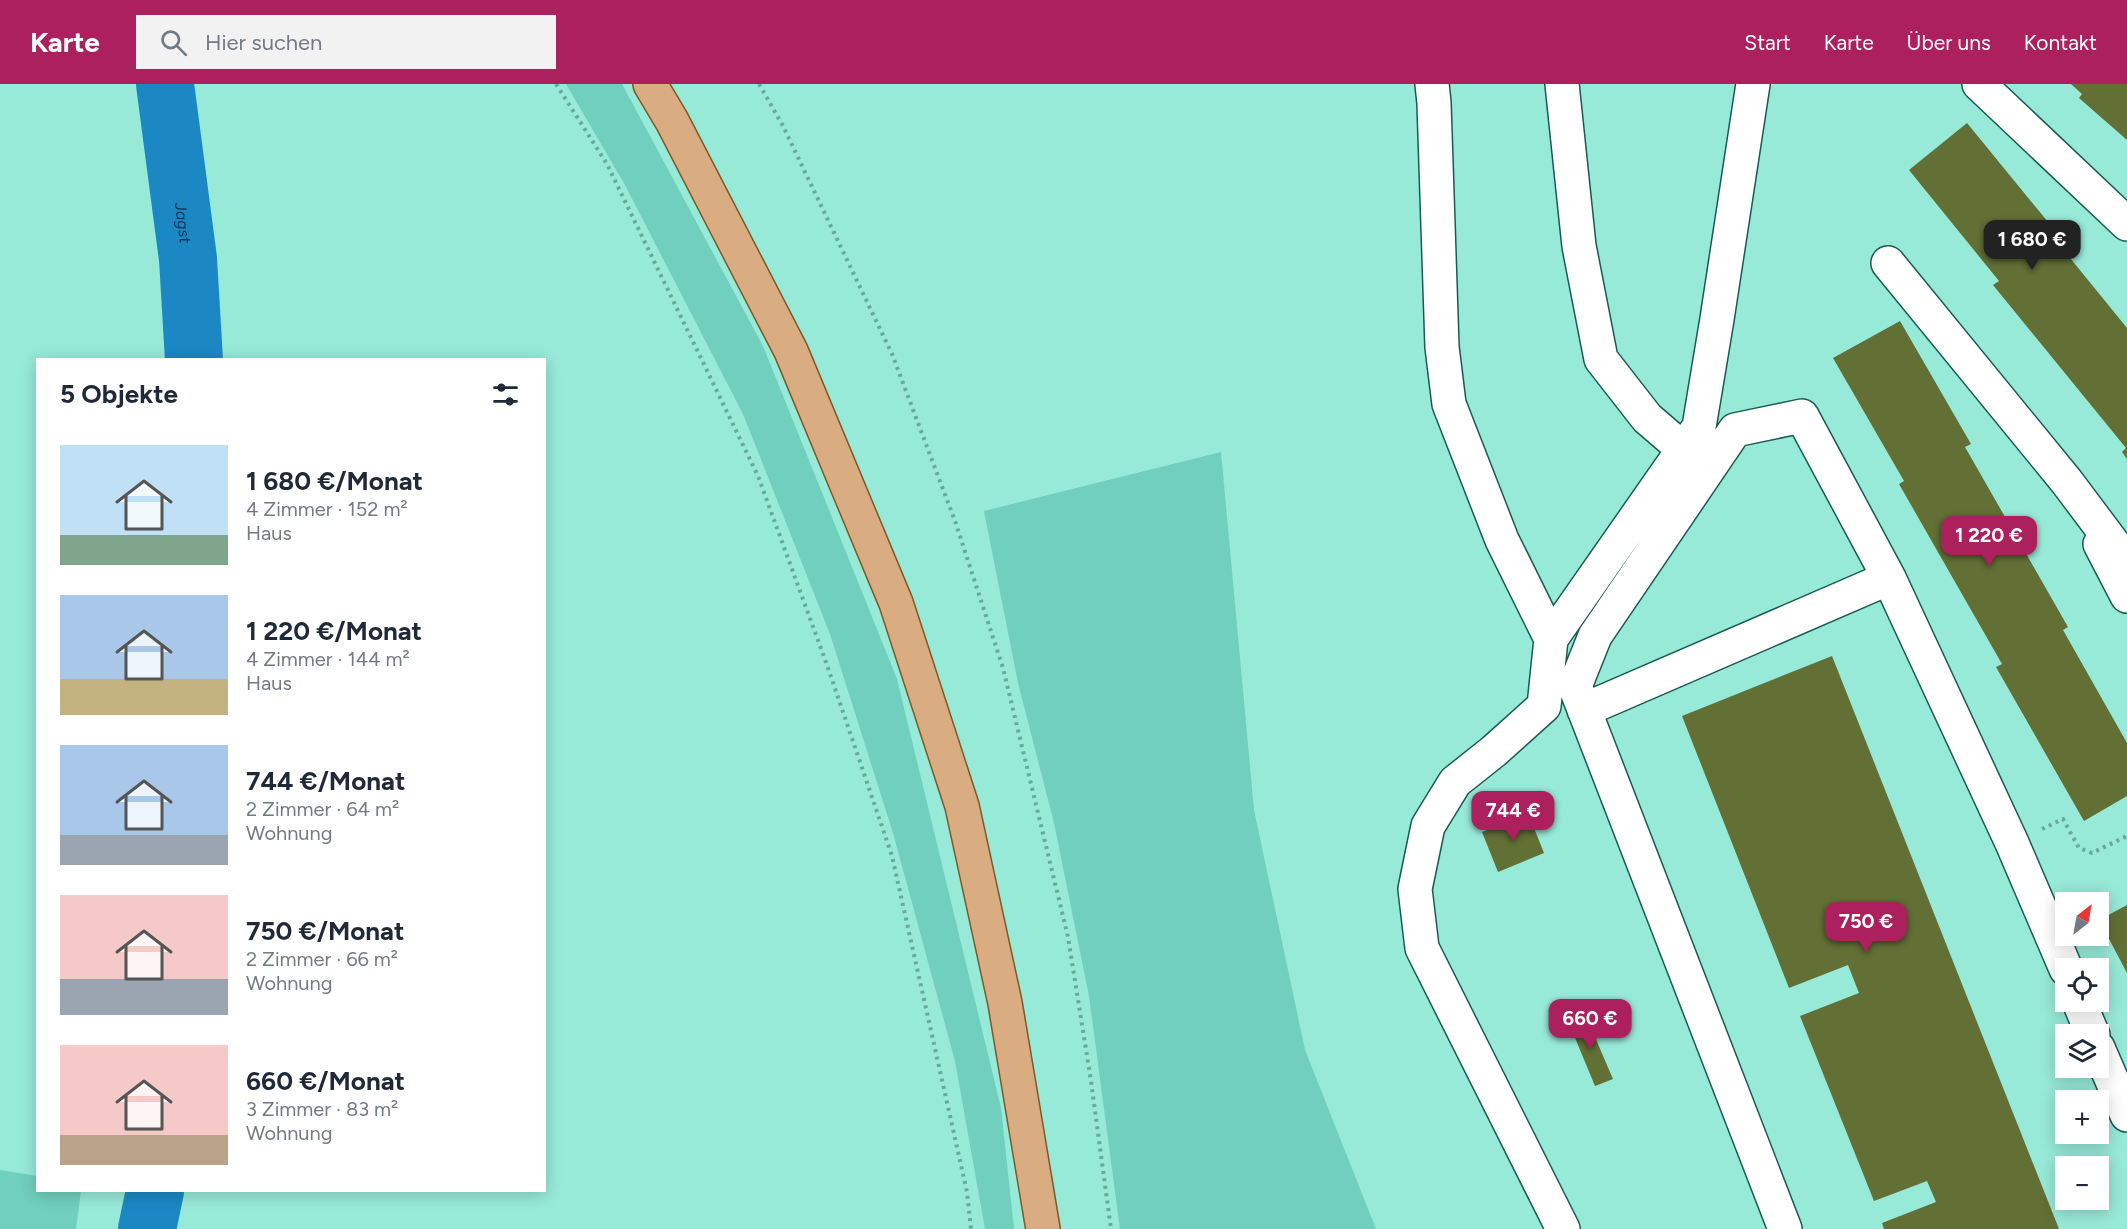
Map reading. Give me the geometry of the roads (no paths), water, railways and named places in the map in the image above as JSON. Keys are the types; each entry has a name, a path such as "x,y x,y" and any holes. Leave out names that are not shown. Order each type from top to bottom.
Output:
{"main road":[{"path":"650,84 672,121 791,351 896,603 962,807 1005,1003 1044,1229"}],"lane":[{"path":"1432,84 1442,347 1449,404 1502,540 1551,639"},
{"path":"1562,84 1579,246 1601,359 1647,418 1683,449"},
{"path":"1563,1229 1422,948 1415,889 1428,826 1455,782 1544,706 1551,639 1699,427 1753,84"},
{"path":"1979,84 2127,224"},
{"path":"1888,263 2067,482 2127,562"},
{"path":"1785,1229 1575,686 1595,636 1735,430 1802,417 1889,578 2012,843 2061,958"},
{"path":"2067,482 2127,596"},
{"path":"1584,710 1889,578"},
{"path":"2109,1073 2127,1115"}],"waterway":[{"name":"Jagst","path":"165,84 188,259 194,358"},
{"name":"Jagst","path":"147,1229 155,1192"}]}
